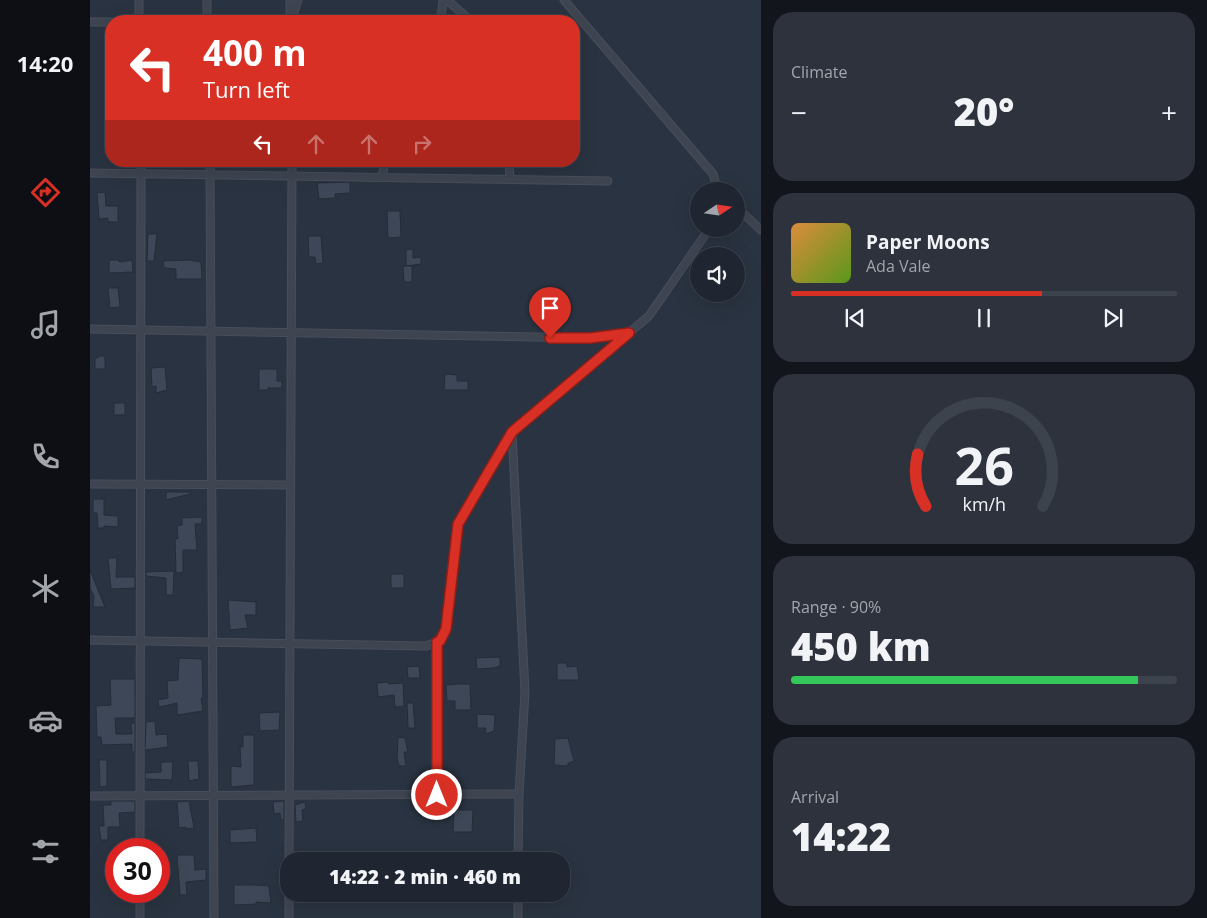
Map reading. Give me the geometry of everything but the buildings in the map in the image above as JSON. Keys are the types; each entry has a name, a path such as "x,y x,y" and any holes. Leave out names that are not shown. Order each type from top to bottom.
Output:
{"street":[{"path":"139,0 139,15"},
{"path":"207,0 207,15"},
{"path":"290,0 291,15"},
{"path":"293,15 298,0"},
{"path":"441,15 443,0"},
{"path":"447,0 464,15"},
{"path":"564,0 577,15"},
{"path":"580,19 714,174 717,182"},
{"path":"90,22 105,22"},
{"path":"140,838 141,167"},
{"path":"210,167 214,918"},
{"path":"290,852 290,333 292,167"},
{"path":"382,177 384,167"},
{"path":"509,167 510,179"},
{"path":"90,173 608,181"},
{"path":"745,215 761,230"},
{"path":"90,640 426,646 440,641 446,629 458,524 512,432 649,316 703,238"},
{"path":"90,330 590,338 629,333"},
{"path":"512,432 525,692 519,794 518,852"},
{"path":"90,484 290,485"},
{"path":"437,642 437,795"},
{"path":"90,796 519,794"},
{"path":"290,902 290,918"},
{"path":"518,902 518,918"},
{"path":"140,903 140,918"}],"route":[{"path":"437,795 437,642 440,641 446,629 458,524 512,432 629,333 590,338 550,338"}]}
